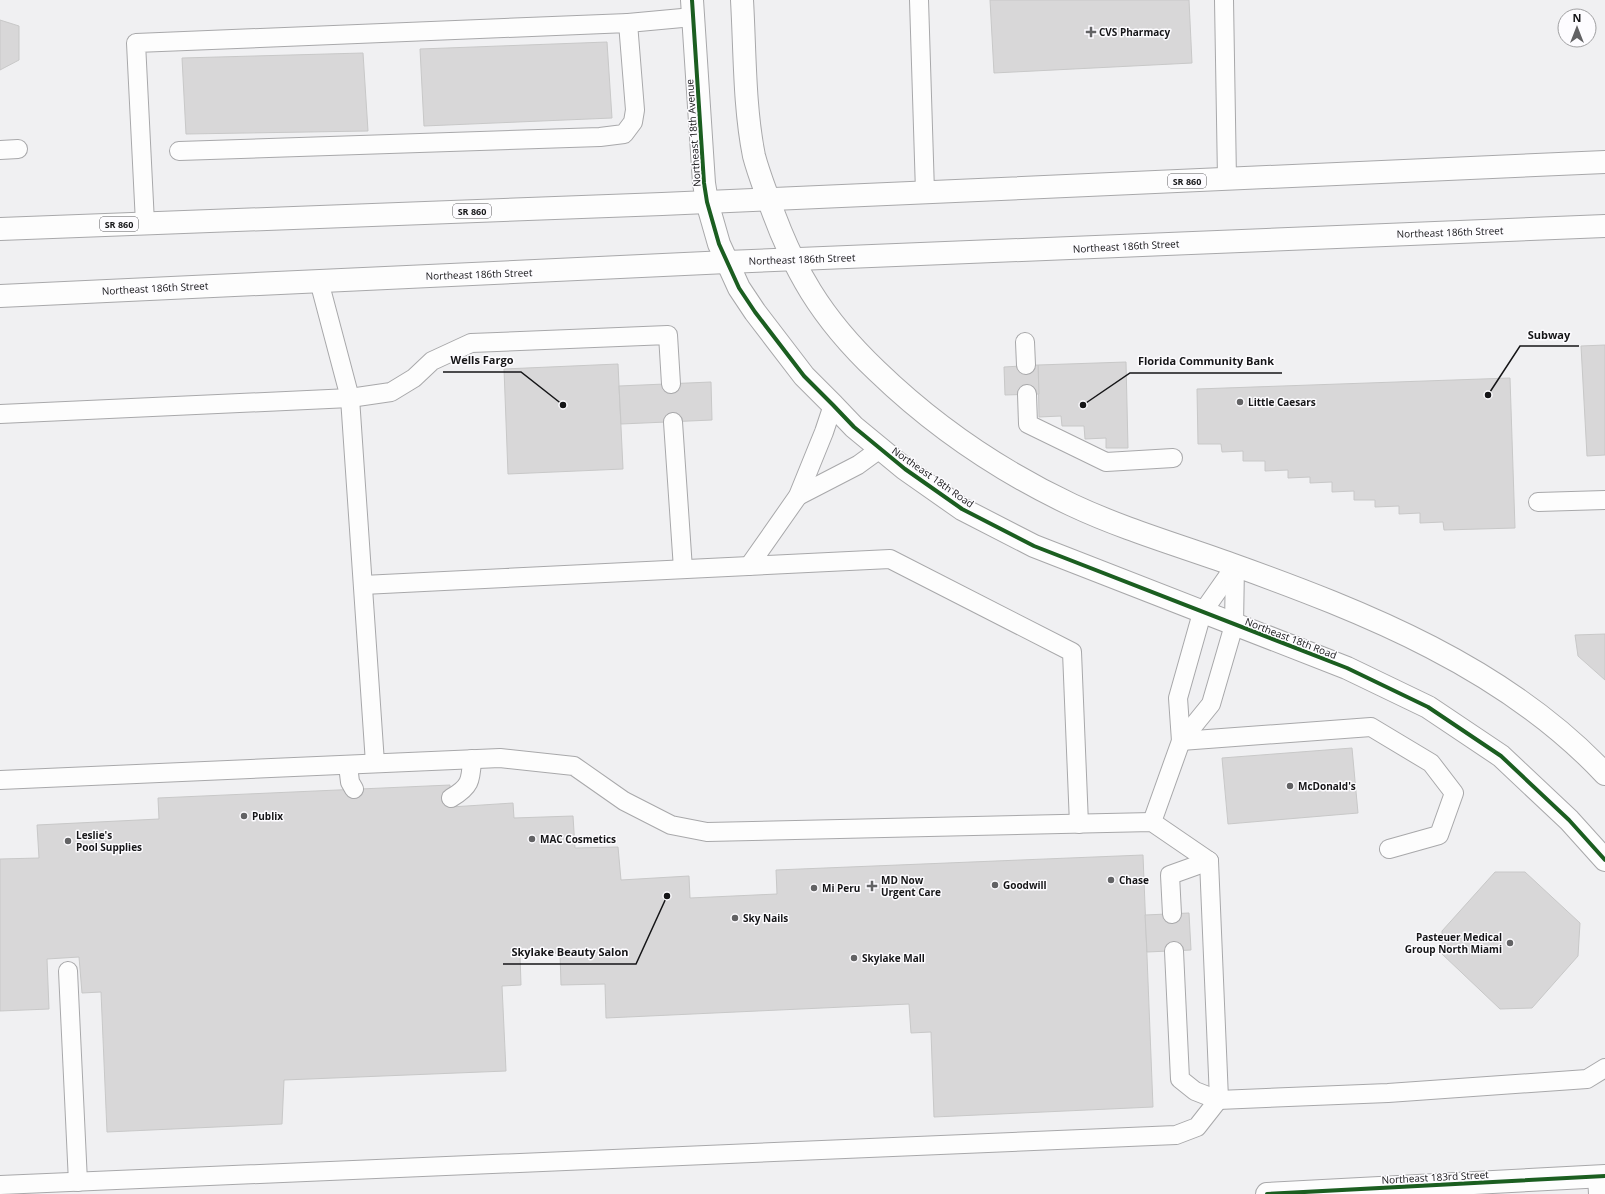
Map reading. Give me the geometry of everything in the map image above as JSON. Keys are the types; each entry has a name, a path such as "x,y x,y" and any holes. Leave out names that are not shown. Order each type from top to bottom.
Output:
{"main road":[{"path":"742,0 754,156 768,198 792,259 826,316 855,350 910,402 940,426 1010,474 1073,506 1133,530 1235,566 1375,620 1456,660 1528,705 1591,758 1605,774"},
{"name":"Northeast 18th Avenue","path":"693,9 701,161 707,202 719,244 727,262"},
{"name":"SR 860","path":"0,229 707,202 768,198 1605,162"},
{"name":"Northeast 186th Street","path":"0,296 792,259 1605,226"},
{"name":"Northeast 18th Road","path":"727,262 739,288 754,312 804,376 854,427 936,492 994,527 1040,549 1347,668 1428,707 1502,756 1569,820 1605,860"},
{"name":"Northeast 183rd Street","path":"1267,1194 1501,1188 1600,1182"}],"lane":[{"path":"919,0 925,192"},
{"path":"1224,0 1227,179"},
{"path":"145,223 136,43 628,23 693,9"},
{"path":"179,151 600,138 624,134 633,122 635,110 628,23"},
{"path":"319,281 350,398 375,763"},
{"path":"0,414 350,398 391,392 414,378 432,361 471,343 668,335 671,384"},
{"path":"1025,342 1026,366"},
{"path":"1027,394 1028,424 1106,462 1173,458"},
{"path":"749,566 798,496 824,432 833,405"},
{"path":"673,422 683,569"},
{"path":"798,496 858,465 880,449"},
{"path":"1538,502 1605,500"},
{"path":"363,585 890,559 1072,652 1079,824"},
{"path":"1181,741 1178,698 1202,613 1235,566"},
{"path":"1152,822 1181,741 1211,704 1234,625 1235,566"},
{"path":"1181,741 1371,727 1432,763 1454,793 1439,835 1389,849"},
{"path":"0,780 500,758 574,766 624,801 671,825 707,832 1152,822 1208,861"},
{"path":"451,798 464,791 471,779 472,759"},
{"path":"348,765 350,782 354,789"},
{"path":"1172,914 1170,875 1208,861"},
{"path":"0,1185 1176,1135 1197,1127 1218,1100 1208,861"},
{"path":"1174,951 1180,1079 1195,1091 1218,1100 1388,1093 1587,1079 1605,1068"},
{"path":"68,971 78,1182"}],"building":[{"name":"CVS Pharmacy","path":"990,0 1189,0 1192,63 994,73"},
{"path":"0,20 19,26 19,60 0,70"},
{"path":"607,42 612,118 424,126 420,49"},
{"path":"363,53 368,131 186,134 182,58"},
{"path":"1605,345 1605,455 1587,456 1581,346"},
{"path":"1126,362 1128,448 1106,448 1106,438 1085,439 1084,426 1062,426 1061,416 1039,417 1038,365"},
{"path":"618,364 623,469 508,474 504,369"},
{"path":"1038,365 1039,394 1005,395 1004,367"},
{"path":"1510,378 1515,528 1444,530 1443,522 1420,523 1420,513 1399,514 1399,506 1375,507 1375,500 1354,500 1354,491 1332,492 1332,482 1310,483 1310,477 1288,478 1288,470 1265,471 1265,461 1243,461 1243,451 1222,452 1221,444 1198,444 1197,389"},
{"path":"711,382 712,420 621,424 619,386"},
{"path":"1605,634 1605,680 1578,656 1575,635"},
{"name":"McDonald's","path":"1352,748 1358,813 1228,824 1222,758"},
{"name":"Skylake Mall","path":"450,785 451,807 513,803 514,818 573,816 575,848 618,847 621,880 689,876 690,898 777,894 776,870 1143,855 1153,1107 934,1117 931,1032 911,1033 909,1004 606,1018 605,984 561,985 560,953 520,955 521,985 502,986 506,1071 284,1080 282,1124 107,1132 101,992 82,993 79,957 47,959 49,1009 0,1011 0,859 39,858 37,825 159,819 158,798"},
{"name":"Pasteuer Medical Group North Miami","path":"1495,872 1525,872 1580,923 1578,956 1532,1008 1500,1009 1442,954 1442,931"},
{"path":"1189,913 1191,950 1147,952 1145,915"}],"cycle path":[{"path":"692,0 704,183 707,202 719,244 739,288 755,312 804,376 854,427 905,469 962,509 1034,546 1347,668 1428,707 1501,756 1569,820 1605,860"},
{"path":"1267,1194 1605,1176"}],"place":[{"name":"CVS Pharmacy","path":"1091,32"},
{"name":"Subway","path":"1488,395"},
{"name":"Little Caesars","path":"1240,402"},
{"name":"Wells Fargo","path":"563,405"},
{"name":"Florida Community Bank","path":"1083,405"},
{"name":"McDonald's","path":"1290,786"},
{"name":"Publix","path":"244,816"},
{"name":"MAC Cosmetics","path":"532,839"},
{"name":"Leslie's Pool Supplies","path":"68,841"},
{"name":"Chase","path":"1111,880"},
{"name":"Goodwill","path":"995,885"},
{"name":"MD Now Urgent Care","path":"872,886"},
{"name":"Mi Peru","path":"814,888"},
{"name":"Skylake Beauty Salon","path":"667,896"},
{"name":"Sky Nails","path":"735,918"},
{"name":"Pasteuer Medical Group North Miami","path":"1510,943"},
{"name":"Skylake Mall","path":"854,958"}]}
